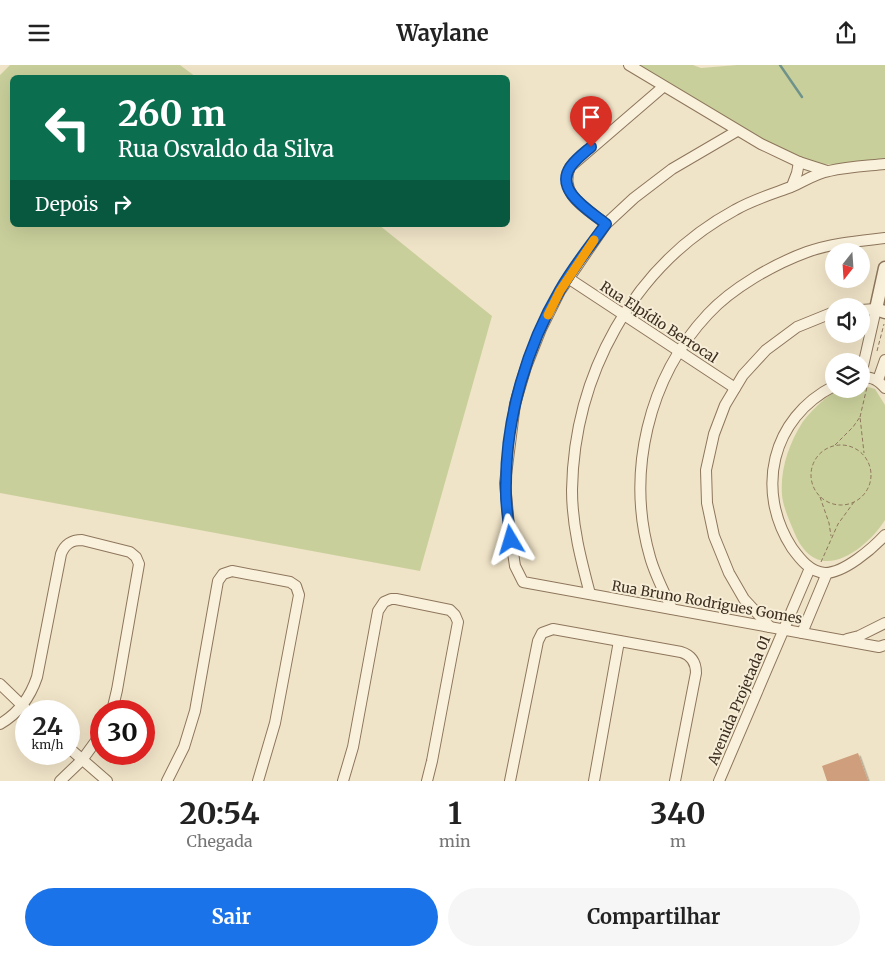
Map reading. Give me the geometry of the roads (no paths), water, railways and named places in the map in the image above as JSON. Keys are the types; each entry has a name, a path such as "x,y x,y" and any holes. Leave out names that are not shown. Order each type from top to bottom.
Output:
{"street":[{"path":"629,65 737,131 798,162 827,171"},
{"path":"606,224 569,192 566,176 570,167 663,87"},
{"path":"568,278 606,224 634,197 672,169 737,131"},
{"path":"792,186 797,173 798,162"},
{"path":"590,594 574,526 572,492 578,427 586,394 611,338 639,291 667,260 704,230 735,210 827,171 885,165"},
{"path":"672,609 650,558 640,496 641,466 654,405 666,375 679,351 709,312 742,285 773,266 808,252 846,242 885,239"},
{"path":"868,353 880,310 885,268"},
{"name":"Rua Elpídio Berrocal","path":"568,278 735,388"},
{"name":"Rua Bruno Rodrigues Gomes","path":"568,278 541,329 526,367 515,404 509,441 506,483 509,527 515,566 523,582 879,647 885,645"},
{"path":"770,627 744,599 728,573 714,536 707,503 706,470 714,434 725,405 743,375 766,350 797,327 825,316"},
{"path":"870,377 882,384 885,360"},
{"path":"825,391 806,404 793,420 782,437 775,457 772,497 782,530 796,553 810,568 817,572 827,573 850,564 870,551 885,535"},
{"path":"28,700 37,677 60,553 70,542 82,540 128,551 138,559 139,569 114,700"},
{"name":"Avenida Projetada 01","path":"719,781 810,568"},
{"path":"167,781 184,747 195,711 218,581 225,573 234,571 288,582 297,588 299,597 275,723 258,781"},
{"path":"802,633 827,573"},
{"path":"343,781 353,747 378,611 380,606 386,601 396,599 447,609 455,615 458,625 427,781"},
{"path":"842,640 859,637 885,623"},
{"path":"510,781 537,643 542,633 550,629 681,652 687,654 694,661 696,673 675,781"},
{"path":"594,781 619,641"},
{"path":"0,684 16,700"},
{"path":"0,724 15,715"},
{"path":"60,781 82,760 90,749"},
{"path":"82,760 107,781"}],"waterway":[{"path":"780,65 802,97"}]}
